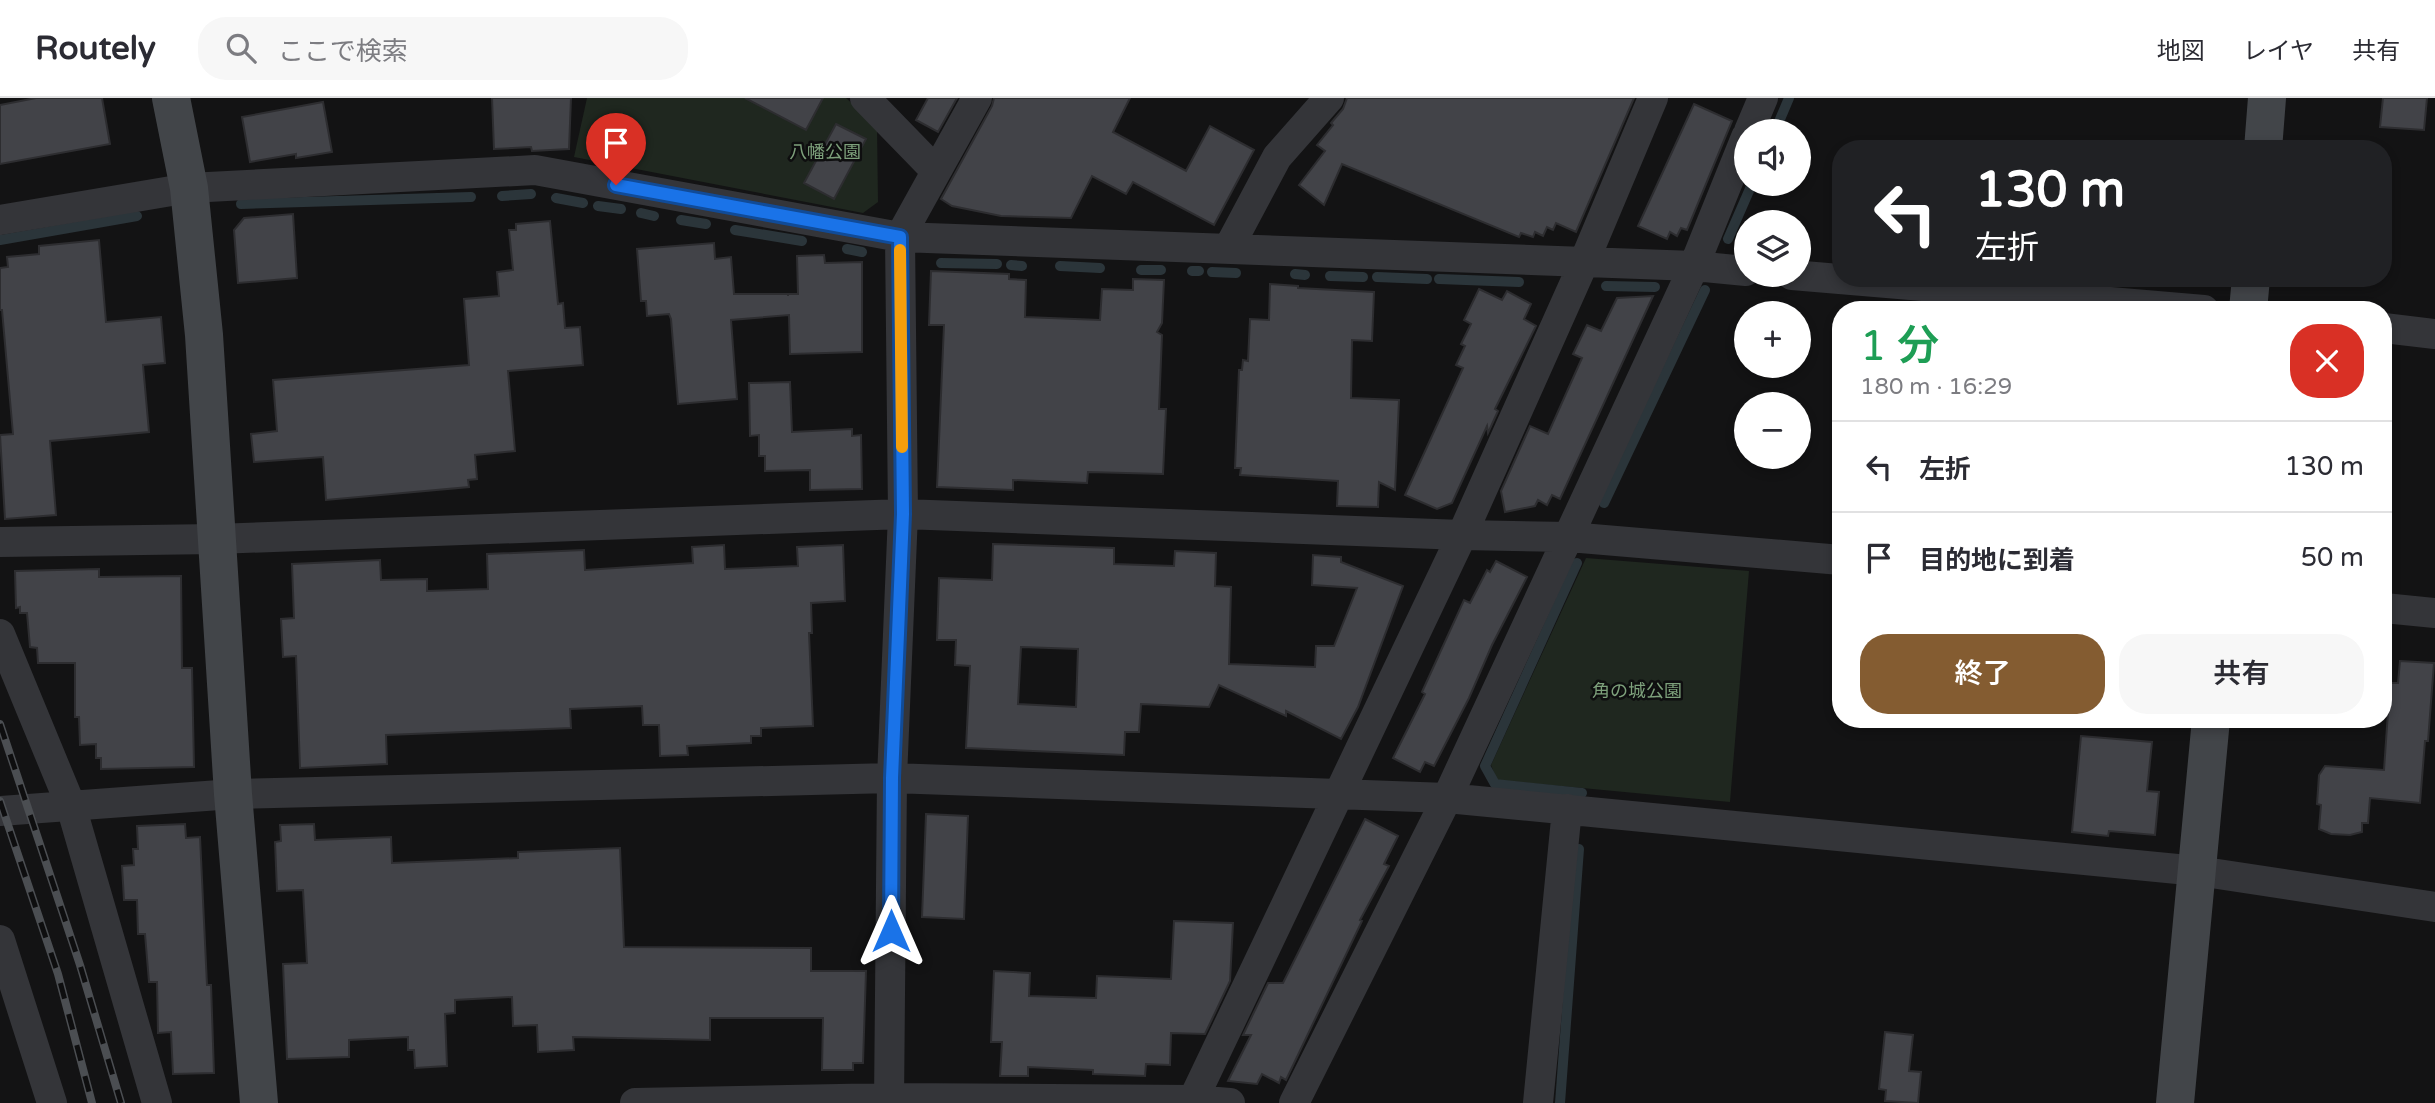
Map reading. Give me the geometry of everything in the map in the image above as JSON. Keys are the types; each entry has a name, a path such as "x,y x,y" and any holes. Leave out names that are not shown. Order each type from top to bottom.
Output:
{"street":[{"path":"171,98 189,188 204,335 233,794 259,1103"},
{"path":"865,98 935,170"},
{"path":"889,1101 892,778 903,514 900,237 977,98"},
{"path":"1228,249 1277,157 1329,98"},
{"path":"1192,1100 1461,535 1584,262 1653,98"},
{"path":"1754,119 1763,98"},
{"path":"2264,140 2267,98"},
{"path":"1294,1103 1447,797 1694,266 1734,167"},
{"path":"0,220 189,188 535,170 900,237 1694,266 1734,270"},
{"path":"1811,277 1832,278"},
{"path":"1934,287 2098,301"},
{"path":"2392,329 2435,334"},
{"path":"0,542 216,538 903,514 1569,537 1832,559"},
{"path":"2392,609 2435,613"},
{"path":"0,634 71,806 157,1103"},
{"path":"2175,1103 2210,728"},
{"path":"0,811 233,794 892,778 1338,792 1447,797 2198,870 2435,907"},
{"path":"1538,1103 1567,809"},
{"path":"0,940 52,1103"},
{"path":"635,1103 1192,1100 1230,1103"}],"green space":[{"name":"八幡公園","path":"587,98 846,98 877,126 878,202 863,213 574,157"},
{"name":"角の城公園","path":"1586,558 1749,571 1730,802 1497,780 1491,765"}],"building":[{"path":"36,98 102,98 110,144 0,164 0,105"},
{"path":"492,98 571,98 569,149 494,149"},
{"path":"745,98 823,98 806,130"},
{"path":"928,98 957,98 938,132 916,120"},
{"path":"994,98 1130,98 1113,132 1186,171 1210,126 1254,150 1214,225 1133,182 1126,194 1092,176 1071,218 1001,216 952,206 941,199"},
{"path":"1347,98 1634,98 1576,232 1556,223 1553,230 1547,227 1543,236 1535,232 1533,237 1521,233 1519,237 1342,164 1324,205 1299,185 1325,151 1317,145 1333,125 1331,123 1343,109"},
{"path":"2383,98 2427,98 2424,130 2380,127"},
{"path":"323,102 332,152 296,158 296,154 250,162 242,117"},
{"path":"1694,104 1732,121 1687,230 1681,228 1677,236 1670,232 1667,239 1638,226"},
{"path":"836,124 866,139 834,199 804,183"},
{"path":"293,214 297,278 238,283 234,230 244,218"},
{"path":"550,221 558,304 563,303 565,328 580,327 583,365 508,371 515,451 475,455 477,479 468,480 469,487 326,500 323,457 254,462 251,434 277,431 273,380 469,365 464,299 499,296 497,272 513,270 509,230 516,230 516,224"},
{"path":"99,240 106,322 161,317 165,363 143,365 149,432 50,441 56,515 5,519 0,435 13,434 0,310 0,268 8,267 7,257 39,254 39,246"},
{"path":"714,243 715,259 731,257 734,294 798,294 797,256 824,255 825,263 862,262 862,352 790,354 789,315 731,320 737,399 678,404 671,319 669,314 647,316 646,301 641,301 637,249"},
{"path":"931,271 1009,274 1009,279 1026,280 1025,317 1100,320 1102,289 1133,290 1133,279 1164,280 1162,323 1157,332 1162,335 1159,409 1166,409 1163,474 1088,472 1087,483 1013,480 1013,490 937,487 944,325 929,325"},
{"path":"1270,284 1374,292 1372,341 1352,340 1351,398 1399,400 1395,490 1379,482 1378,507 1337,506 1338,481 1240,475 1241,468 1235,468 1239,370 1242,370 1243,360 1248,361 1250,319 1269,320"},
{"path":"1479,289 1502,300 1507,291 1531,304 1524,319 1536,326 1495,409 1498,411 1488,433 1487,426 1452,503 1437,509 1405,495 1463,368 1456,365 1465,346 1461,344 1471,324 1464,320"},
{"path":"1653,296 1560,499 1552,495 1547,505 1538,500 1535,506 1505,512 1501,491 1530,426 1548,434 1582,358 1573,354 1587,325 1601,331 1617,298"},
{"path":"790,382 792,432 852,429 852,436 861,435 862,489 810,490 810,470 765,471 765,456 759,456 759,435 750,436 749,383"},
{"path":"993,544 1114,548 1114,564 1174,566 1175,551 1216,553 1215,586 1231,587 1229,664 1315,667 1316,646 1334,646 1357,588 1312,585 1313,555 1341,557 1341,562 1403,586 1358,707 1341,739 1286,711 1286,716 1219,685 1209,707 1141,704 1139,732 1125,732 1124,755 966,748 970,666 955,665 956,640 937,640 939,578 992,580","holes":["1021,647 1078,649 1076,707 1018,704"]},
{"path":"724,545 725,569 798,566 797,547 843,545 845,601 811,603 812,633 809,633 813,726 761,728 761,736 751,736 751,743 687,746 688,755 660,756 659,725 643,725 642,706 570,709 571,728 386,735 387,764 300,768 296,656 283,657 281,619 294,618 292,564 380,560 381,580 427,579 427,591 488,589 487,554 584,550 585,570 693,563 692,547"},
{"path":"1496,561 1527,577 1434,766 1425,762 1420,772 1393,758 1425,694 1422,692 1464,600 1470,603 1487,570 1490,572"},
{"path":"99,569 99,577 181,576 182,668 192,668 194,767 101,769 101,758 96,758 96,744 80,745 79,717 75,717 75,663 38,663 37,648 30,647 27,613 20,613 20,607 16,608 15,571"},
{"path":"2400,661 2434,663 2420,803 2370,798 2368,823 2362,823 2362,832 2350,835 2331,834 2319,829 2319,775 2325,766 2384,770 2387,728 2392,728 2392,683 2398,683"},
{"path":"2081,736 2152,742 2147,791 2159,792 2155,835 2109,831 2108,836 2072,832"},
{"path":"926,814 968,816 964,919 922,917"},
{"path":"1365,819 1398,836 1384,864 1389,866 1360,920 1362,921 1286,1080 1281,1077 1279,1083 1262,1074 1257,1084 1228,1081 1251,1035 1243,1035 1268,983 1283,983"},
{"path":"185,824 186,838 200,837 207,985 211,985 214,1073 173,1074 171,1032 158,1033 157,982 149,982 145,934 138,934 137,900 124,900 122,866 134,865 133,849 138,849 137,826"},
{"path":"314,824 315,840 391,837 392,863 518,858 518,852 620,848 624,947 811,948 811,971 866,971 863,1063 853,1063 853,1070 822,1070 823,1018 710,1018 710,1040 573,1037 574,1050 538,1052 537,1025 513,1026 512,997 455,1000 455,1013 445,1014 447,1066 415,1068 414,1050 408,1050 408,1037 349,1040 349,1057 287,1059 283,964 307,963 303,890 277,891 275,842 281,841 280,825"},
{"path":"1174,921 1233,923 1230,981 1205,1034 1171,1033 1170,1065 1146,1064 1145,1076 1028,1067 1028,1076 1000,1076 1002,1042 991,1042 994,971 1030,973 1029,996 1096,998 1097,976 1171,979"},
{"path":"1885,1032 1913,1035 1909,1071 1921,1072 1918,1103 1885,1101 1886,1090 1879,1089"}],"waterway":[{"path":"1780,119 1789,98"},
{"path":"502,196 531,194"},
{"path":"1728,239 1747,196"},
{"path":"241,204 471,197"},
{"path":"556,198 583,203"},
{"path":"598,206 621,209"},
{"path":"641,213 654,216"},
{"path":"0,240 137,216"},
{"path":"681,220 706,224"},
{"path":"735,230 802,241"},
{"path":"847,249 862,252"},
{"path":"941,263 997,264"},
{"path":"1011,265 1022,266"},
{"path":"1060,266 1100,268"},
{"path":"1141,270 1161,270"},
{"path":"1192,271 1199,271"},
{"path":"1212,272 1236,273"},
{"path":"1295,274 1305,275"},
{"path":"1330,276 1363,277"},
{"path":"1377,277 1427,279"},
{"path":"1439,279 1519,282"},
{"path":"1606,286 1655,287"},
{"path":"1604,503 1705,290"},
{"path":"1577,563 1485,766 1495,784 1582,793"},
{"path":"1560,1103 1579,849"}],"railway":[{"path":"0,724 80,965 121,1103"},
{"path":"0,801 58,974 92,1103"}],"slow traffic":[{"path":"900,250 902,447"}],"route":[{"path":"616,185 900,237 903,514 892,778 891,931"}]}
